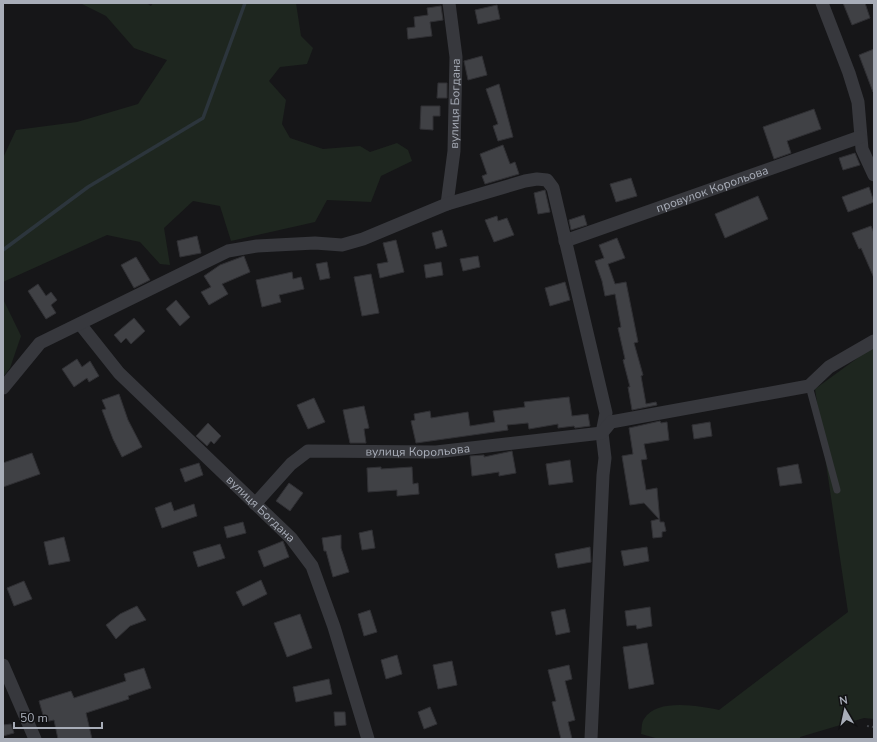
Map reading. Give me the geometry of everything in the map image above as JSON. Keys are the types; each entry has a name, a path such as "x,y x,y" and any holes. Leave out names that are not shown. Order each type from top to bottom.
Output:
{"street":[{"name":"вулиця Богдана","path":"447,204 454,151 456,57 449,3"},
{"path":"822,3 850,73 858,102 862,149 874,175"},
{"name":"провулок Корольова","path":"565,241 860,137"},
{"path":"3,388 40,343 228,251 257,246 315,242 342,245 363,239 447,204 525,181 537,179 547,180 553,188 554,199 606,413 602,433 605,458 602,475 591,739"},
{"name":"вулиця Богдана","path":"80,324 119,373 292,538 312,566 334,627 368,739"},
{"path":"602,433 611,422 809,386 829,368 874,341"},
{"name":"вулиця Корольова","path":"255,504 291,464 308,451 436,452 602,433"},
{"path":"3,665 35,739"}],"lane":[{"path":"809,386 837,490"}],"path":[{"path":"867,726 874,727"}],"shaded area":[{"path":"80,3 146,3 151,6 153,3 296,3 301,36 313,48 307,64 280,67 269,81 286,100 282,124 290,138 323,149 360,146 370,152 397,143 408,150 412,161 381,176 371,202 327,200 315,222 231,241 220,206 193,201 164,228 170,265 160,264 140,242 107,235 3,282 3,158 16,130 77,122 138,104 167,60 134,48 106,16"},
{"path":"3,299 21,336 10,368 3,377"},
{"path":"874,346 874,719 864,718 800,737 800,739 659,739 641,734 644,719 650,712 658,708 678,705 719,710 848,612 815,389"}],"building":[{"path":"843,3 865,3 870,18 852,25"},
{"path":"497,5 500,19 478,24 475,10"},
{"path":"441,6 443,20 430,22 432,36 408,39 407,28 415,27 414,17 428,15 427,8"},
{"path":"874,49 874,92 873,92 859,55"},
{"path":"482,56 487,75 468,80 464,61"},
{"path":"438,83 447,83 447,98 437,98"},
{"path":"499,84 513,137 498,141 493,126 498,124 486,89"},
{"path":"421,106 440,106 440,116 433,116 433,130 420,129"},
{"path":"814,109 821,129 787,141 791,153 774,159 763,127"},
{"path":"503,145 510,164 515,162 519,174 485,184 482,176 487,174 480,154"},
{"path":"855,153 860,165 843,170 839,158"},
{"path":"631,178 637,196 616,202 610,184"},
{"path":"869,187 874,202 848,212 842,197"},
{"path":"545,190 550,212 538,214 534,193"},
{"path":"758,196 768,219 725,238 715,214"},
{"path":"584,215 587,225 571,230 569,220"},
{"path":"497,216 498,221 507,218 514,235 494,242 485,220"},
{"path":"871,226 874,233 874,278 861,248 859,249 852,233"},
{"path":"442,230 447,246 436,249 432,233"},
{"path":"197,236 201,253 180,257 177,241"},
{"path":"617,238 625,258 608,264 615,284 626,282 638,342 634,343 643,375 641,376 646,404 656,402 657,405 632,410 628,387 630,387 623,360 625,359 618,328 621,327 615,294 605,296 602,281 595,261 604,258 599,245"},
{"path":"396,240 404,272 380,278 377,264 388,262 383,243"},
{"path":"244,256 250,272 222,284 228,294 209,305 201,292 211,287 204,276 220,265"},
{"path":"478,256 480,267 463,271 460,259"},
{"path":"136,257 150,280 134,288 121,265"},
{"path":"327,262 330,278 320,280 316,264"},
{"path":"441,262 443,275 426,278 424,265"},
{"path":"292,272 293,279 301,277 304,289 279,295 281,302 262,307 256,280"},
{"path":"371,274 379,313 362,316 354,277"},
{"path":"565,282 570,300 550,306 545,288"},
{"path":"38,284 46,296 51,292 57,300 51,305 56,313 46,319 28,291"},
{"path":"176,300 190,317 180,326 166,309"},
{"path":"134,318 145,331 131,344 126,338 121,343 114,335"},
{"path":"77,359 82,367 90,361 99,376 89,382 87,378 74,387 62,369"},
{"path":"119,394 128,420 142,447 122,457 113,439 102,410 106,409 102,400"},
{"path":"569,397 572,416 588,414 590,426 558,428 558,424 529,429 528,423 507,425 508,430 416,443 411,421 415,420 414,414 430,411 431,418 468,412 470,426 495,422 493,411 525,407 524,402"},
{"path":"314,398 325,422 308,429 297,405"},
{"path":"364,406 369,428 364,429 366,443 350,443 343,410"},
{"path":"660,421 661,423 667,422 669,440 644,444 647,459 641,460 646,490 657,488 660,522 664,522 666,531 662,532 662,537 653,538 651,521 659,519 644,503 630,505 622,456 633,454 629,428"},
{"path":"710,422 712,436 694,439 692,425"},
{"path":"208,423 221,436 214,444 211,441 207,446 196,436"},
{"path":"512,451 516,473 499,476 499,472 472,476 470,456 484,455 484,457"},
{"path":"32,453 40,474 3,487 3,463"},
{"path":"570,460 573,482 549,485 546,464"},
{"path":"199,463 203,475 185,482 180,469"},
{"path":"798,464 802,483 780,486 777,468"},
{"path":"381,467 381,469 412,467 413,484 418,483 419,494 397,496 397,490 368,492 367,468"},
{"path":"289,483 303,493 290,511 276,501"},
{"path":"171,502 174,511 194,504 197,516 162,528 155,508"},
{"path":"243,522 246,533 227,538 224,527"},
{"path":"372,530 375,548 362,550 359,533"},
{"path":"341,535 341,548 349,572 333,577 326,551 324,551 322,538"},
{"path":"64,537 70,561 49,565 44,542"},
{"path":"283,541 289,557 264,567 258,551"},
{"path":"220,544 225,558 198,567 193,552"},
{"path":"590,547 591,562 558,568 555,554"},
{"path":"647,547 649,561 624,566 621,551"},
{"path":"261,580 267,594 243,606 236,592"},
{"path":"24,581 32,599 14,606 7,588"},
{"path":"137,606 146,620 130,626 116,639 106,625 120,614"},
{"path":"650,607 652,626 637,629 636,625 627,626 625,611"},
{"path":"565,609 570,632 556,635 551,612"},
{"path":"370,610 377,632 364,636 358,614"},
{"path":"300,614 312,648 287,657 274,623"},
{"path":"647,643 654,684 629,689 623,647"},
{"path":"397,655 402,674 386,679 381,660"},
{"path":"452,661 457,685 438,689 433,665"},
{"path":"569,665 572,679 565,681 575,720 568,722 572,739 561,739 552,702 556,701 548,670"},
{"path":"144,668 151,688 128,696 129,699 86,713 92,739 58,739 54,720 45,722 39,701 71,691 74,698 126,681 124,674"},
{"path":"329,679 332,694 296,702 293,687"},
{"path":"430,707 437,724 424,729 418,712"},
{"path":"334,712 345,712 346,725 335,726"},
{"path":"11,724 14,733 3,736 3,725"}],"waterway":[{"path":"3,250 88,187 203,118 245,3"}]}
